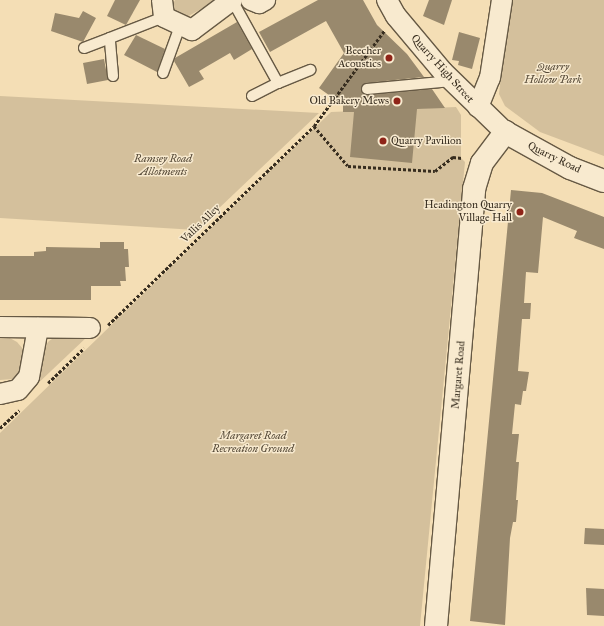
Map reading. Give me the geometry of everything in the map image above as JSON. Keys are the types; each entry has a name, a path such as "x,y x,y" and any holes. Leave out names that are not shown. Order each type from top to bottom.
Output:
{"street":[{"path":"168,14 192,30 232,0"},
{"path":"251,0 259,3 264,0"},
{"path":"478,108 490,78 502,0"},
{"name":"Quarry High Street","path":"391,8 452,81 478,108 505,132"},
{"name":"Margaret Road","path":"436,626 474,189 482,163 505,132"},
{"name":"Quarry Road","path":"505,132 570,168 604,181"},
{"path":"0,327 38,328 94,333"},
{"path":"0,394 18,390 29,377 38,328"}],"lane":[{"path":"232,0 278,83"},
{"path":"84,48 168,14 163,73"},
{"path":"110,38 113,76"},
{"path":"252,96 278,83 310,70"},
{"path":"367,89 452,81"}],"path":[{"name":"Vallis Alley","path":"44,386 94,333 314,126 391,8"},
{"path":"314,126 348,166 435,171 453,158 482,163"},
{"path":"0,428 22,408"}],"green space":[{"path":"175,0 217,0 185,18 176,18 171,8"},
{"name":"Quarry Hollow Park","path":"509,0 604,0 604,156 540,132 505,106 499,94"},
{"name":"Ramsey Road Allotments","path":"0,96 319,113 196,230 0,218"},
{"name":"Margaret Road Recreation Ground","path":"456,107 461,115 461,158 465,162 420,626 0,626 0,433 331,112"},
{"path":"88,336 33,388 43,349 49,341 55,337"},
{"path":"0,337 8,337 17,342 23,349 23,368 13,379 0,380"}],"building":[{"path":"115,0 140,0 126,25 107,16"},
{"path":"318,0 363,0 377,25 407,54 424,77 366,83 361,87 362,93 368,95 432,89 445,108 417,109 412,163 350,157 354,112 343,112 343,105 319,88 344,53 326,21 270,52 259,32"},
{"path":"429,0 452,0 444,25 423,16"},
{"path":"83,11 96,18 83,42 51,31 55,13 79,18"},
{"path":"237,22 252,49 234,60 230,53 199,71 204,79 189,87 174,61 175,58"},
{"path":"459,32 480,38 472,69 458,65 459,61 452,60"},
{"path":"136,35 165,49 157,72 124,55"},
{"path":"104,59 108,80 87,84 83,63"},
{"path":"511,190 542,193 604,217 604,249 574,238 577,231 543,217 538,273 526,272 524,303 531,303 530,319 522,319 518,371 529,372 526,391 523,391 521,405 515,404 512,434 519,434 516,462 519,462 516,500 518,500 516,522 513,522 510,538 505,625 470,621"},
{"path":"100,242 124,242 124,249 128,249 129,267 125,267 126,281 120,281 121,286 91,286 91,300 0,300 0,256 34,256 34,252 46,251 46,247 100,248"},
{"path":"585,528 604,529 604,545 584,544"},
{"path":"586,588 604,589 604,616 587,615"}],"place":[{"name":"Beecher Acoustics","path":"389,58"},
{"name":"Old Bakery Mews","path":"397,101"},
{"name":"Quarry Pavilion","path":"383,141"},
{"name":"Headington Quarry Village Hall","path":"520,212"}]}
